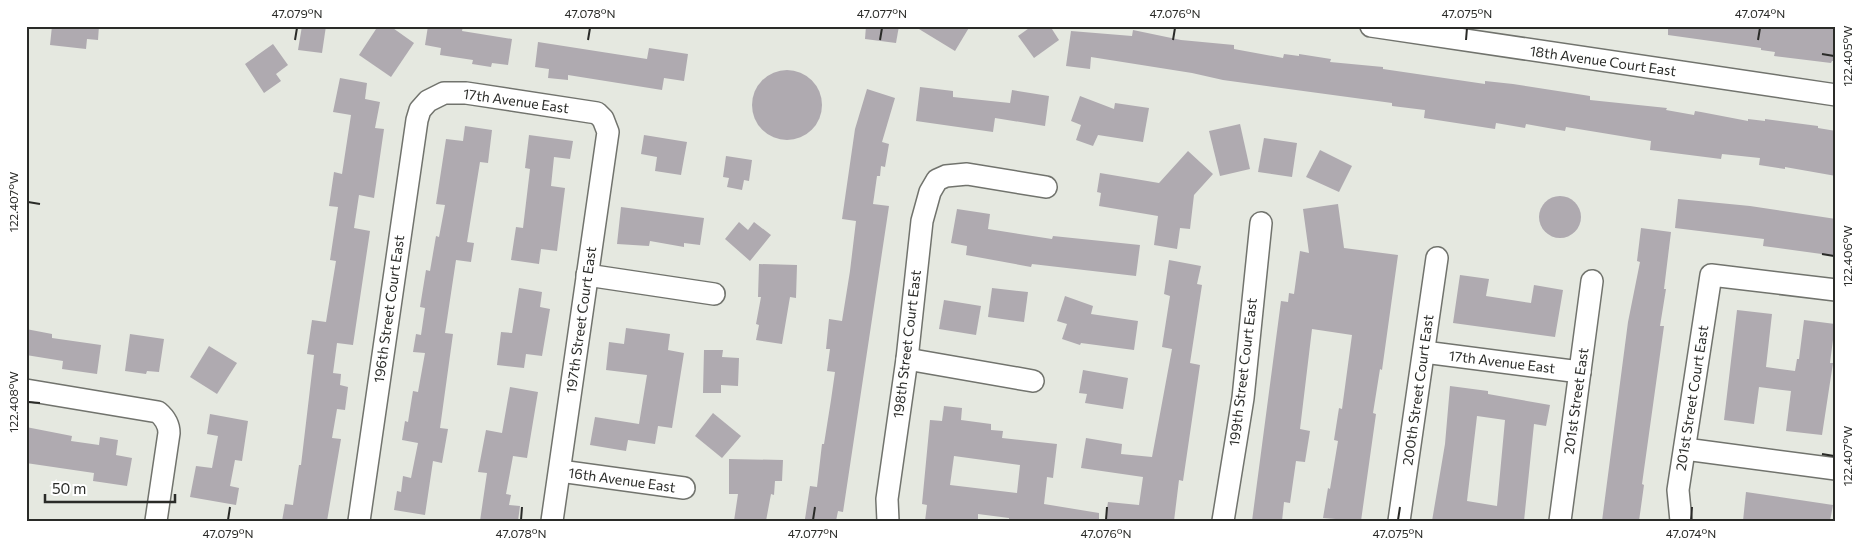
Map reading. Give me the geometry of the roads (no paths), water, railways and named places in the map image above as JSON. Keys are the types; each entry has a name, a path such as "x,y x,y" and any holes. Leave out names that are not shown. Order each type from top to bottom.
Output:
{"street":[{"name":"18th Avenue Court East","path":"1371,26 1836,95"},
{"name":"17th Avenue East","path":"428,101 444,93 466,93 597,113 603,119"},
{"name":"196th Street Court East","path":"359,521 417,120 420,110 428,101"},
{"name":"197th Street Court East","path":"552,521 606,151 608,132 603,119"},
{"name":"198th Street Court East","path":"888,521 889,484 907,359 922,222 930,192 937,180 946,176 968,174 1046,187"},
{"name":"199th Street Court East","path":"1224,521 1242,398 1261,223"},
{"name":"200th Street Court East","path":"1399,521 1437,258"},
{"path":"587,274 714,294"},
{"name":"201st Street Court East","path":"1681,521 1678,490 1711,275 1836,290"},
{"name":"201st Street East","path":"1560,521 1592,281"},
{"name":"17th Avenue East","path":"1424,352 1580,372"},
{"path":"907,359 1033,381"},
{"path":"26,390 158,412 163,416 170,433 156,521"},
{"path":"1685,449 1836,469"},
{"name":"16th Avenue East","path":"560,471 684,488"}]}
